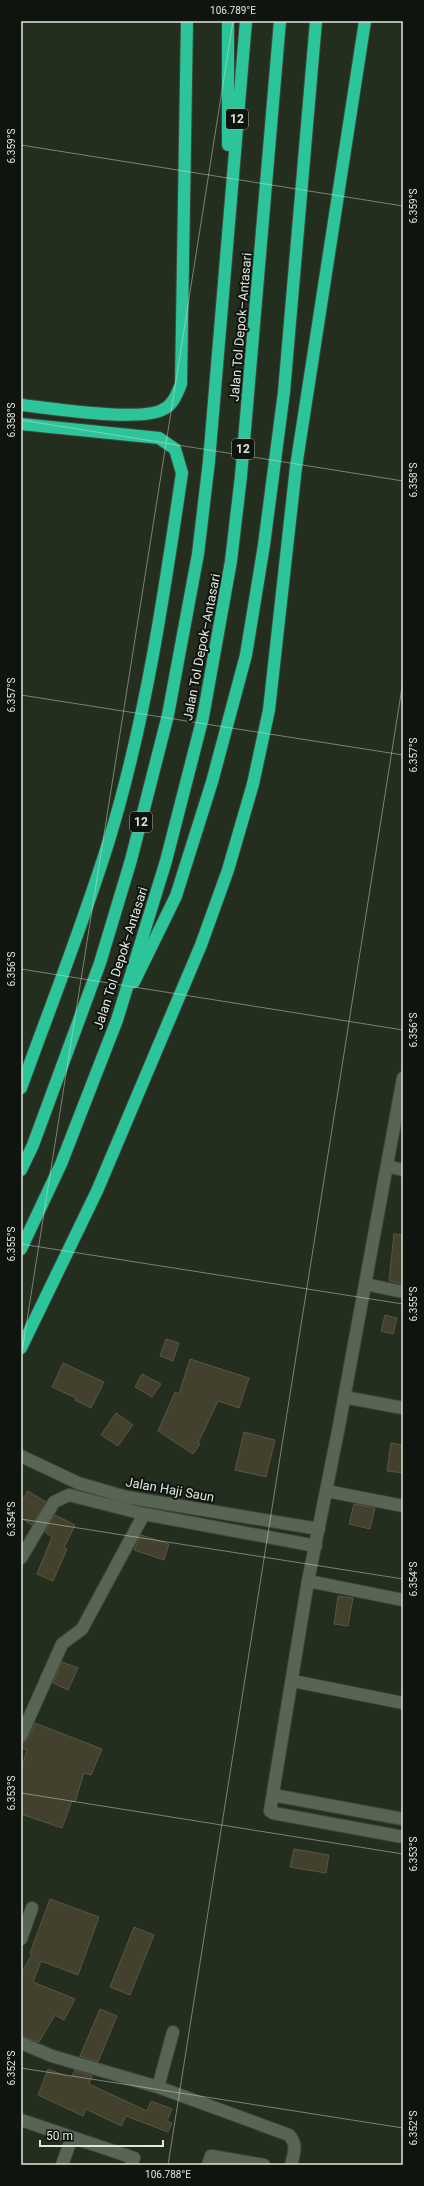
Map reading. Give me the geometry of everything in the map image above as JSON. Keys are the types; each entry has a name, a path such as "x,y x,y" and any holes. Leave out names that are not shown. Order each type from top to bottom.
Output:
{"highway":[{"path":"21,405 134,415 161,411 174,402 181,384 187,21"},
{"path":"228,21 228,218"},
{"name":"Jalan Tol Depok–Antasari","path":"21,1170 33,1145 100,963 131,860 168,715 198,554 208,469 217,388 228,218 246,21"},
{"path":"21,1348 97,1191 198,952 228,870 253,784 269,710 296,467 365,21"},
{"path":"117,1020 176,896 212,782 246,655 264,545 284,392 315,25"},
{"name":"Jalan Tol Depok–Antasari","path":"21,1249 61,1164 117,1020 166,861 202,717 231,561 241,476 280,26"},
{"path":"21,424 159,438 175,449 182,472 156,645 132,756 110,837 82,923 21,1088"}],"street":[{"path":"403,1078 327,1491 308,1581 271,1812 403,1837"},
{"path":"386,1166 403,1170"},
{"path":"365,1284 403,1292"},
{"path":"344,1397 403,1408"},
{"name":"Jalan Haji Saun","path":"21,1456 78,1483 126,1496 319,1529"},
{"path":"327,1491 403,1506"},
{"path":"21,1558 54,1502 69,1495 144,1514 316,1546"},
{"path":"21,1736 62,1644 82,1629 144,1514"},
{"path":"308,1581 403,1600"},
{"path":"293,1681 403,1703"},
{"path":"273,1795 403,1819"},
{"path":"21,1938 32,1908"},
{"path":"158,2087 173,2032"},
{"path":"21,2044 52,2056 158,2087 289,2135 295,2141 296,2148 291,2165"},
{"path":"21,2120 134,2158 131,2165"},
{"path":"62,2165 72,2138"},
{"path":"208,2165 211,2156 264,2165"}],"building":[{"path":"394,1234 403,1235 403,1284 389,1281"},
{"path":"385,1315 397,1318 393,1334 381,1331"},
{"path":"166,1339 179,1343 173,1361 160,1356"},
{"path":"190,1359 249,1378 239,1408 218,1401 198,1443 200,1444 193,1454 158,1431 175,1392 179,1394"},
{"path":"63,1363 104,1382 91,1408 75,1400 76,1398 52,1387"},
{"path":"142,1374 161,1384 152,1397 135,1387"},
{"path":"116,1413 133,1425 118,1446 101,1435"},
{"path":"244,1432 275,1440 266,1477 235,1470"},
{"path":"391,1443 403,1445 403,1473 387,1471"},
{"path":"28,1491 46,1502 32,1525 21,1518 21,1502"},
{"path":"354,1504 375,1508 370,1529 349,1524"},
{"path":"55,1515 75,1525 64,1548 67,1549 53,1581 37,1574 52,1537 45,1532"},
{"path":"141,1535 169,1544 164,1560 134,1550"},
{"path":"338,1596 353,1598 348,1626 334,1624"},
{"path":"62,1662 78,1668 68,1690 53,1683"},
{"path":"35,1723 102,1749 91,1775 84,1773 75,1802 72,1801 62,1828 21,1814 21,1769 27,1750 21,1748 21,1745 28,1739"},
{"path":"294,1849 329,1855 326,1873 290,1867"},
{"path":"50,1899 99,1917 78,1975 41,1961 33,1982 75,1999 64,2020 55,2015 39,2042 21,2036 21,1974 32,1954 30,1953"},
{"path":"134,1927 154,1935 130,1995 110,1987"},
{"path":"100,2009 117,2016 98,2062 80,2056"},
{"path":"48,2069 71,2078 75,2070 92,2076 89,2084 147,2111 151,2101 172,2109 167,2121 172,2123 168,2132 126,2116 121,2126 86,2109 83,2116 38,2095"}]}
